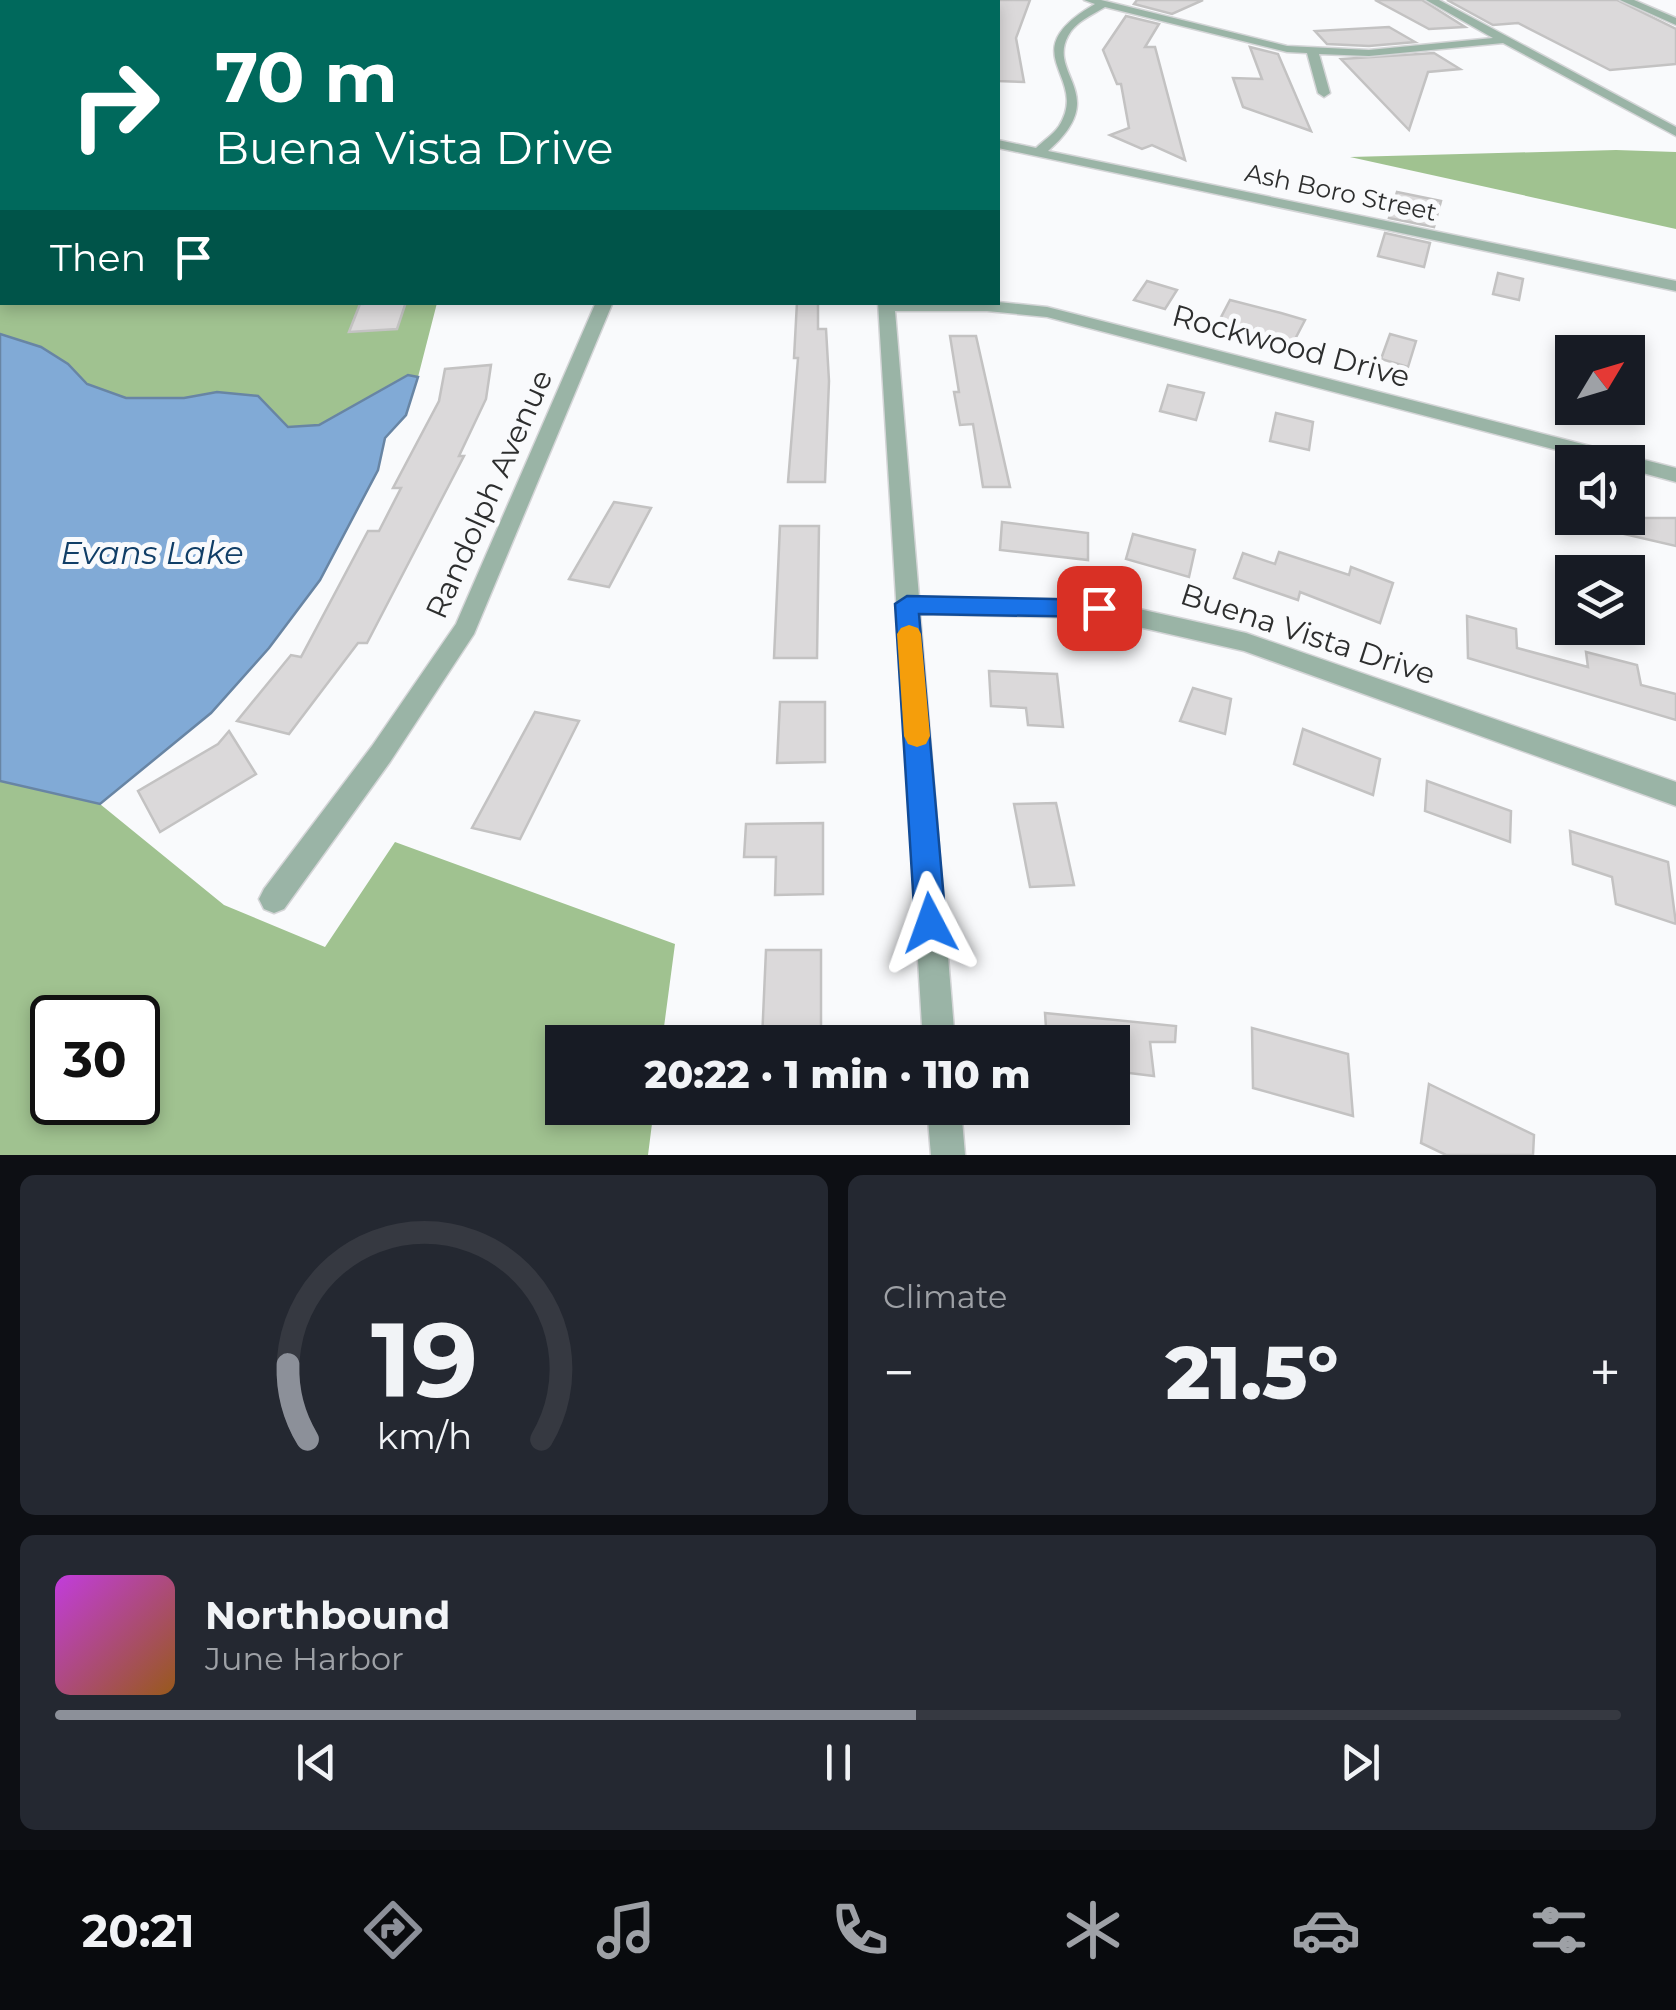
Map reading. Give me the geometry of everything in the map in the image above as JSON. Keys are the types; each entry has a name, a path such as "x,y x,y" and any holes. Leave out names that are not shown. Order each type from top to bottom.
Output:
{"street":[{"path":"1089,0 1242,40 1312,51 1368,53 1504,40"},
{"path":"1431,0 1676,132"},
{"path":"1625,0 1676,22"},
{"path":"1039,152 1070,117 1069,87 1059,62 1061,37 1072,21 1103,4"},
{"path":"1312,51 1324,93"},
{"name":"Ash Boro Street","path":"1000,144 1676,286"},
{"name":"Randolph Avenue","path":"274,899 381,754 466,628 604,305"},
{"path":"886,305 938,1025"},
{"name":"Rockwood Drive","path":"936,305 987,306 1061,315 1676,475"},
{"name":"Buena Vista Drive","path":"907,604 1099,608 1178,624 1246,642 1676,794"},
{"path":"945,1125 948,1155"}],"green space":[{"path":"1676,152 1676,229 1350,157"},
{"path":"0,305 436,305 418,377 407,376 319,425 287,427 258,396 217,392 184,398 126,398 87,384 68,364 41,347 0,334"},
{"path":"0,781 100,804 224,905 325,947 395,842 675,944 664,1025 545,1025 545,1125 652,1125 648,1155 0,1155"}],"water":[{"name":"Evans Lake","path":"0,334 41,347 68,364 87,384 126,398 184,398 217,392 258,396 288,427 319,425 408,375 418,377 406,415 385,438 378,470 320,580 269,648 211,713 100,804 0,781"}],"building":[{"path":"1000,0 1030,0 1016,38 1024,82 1000,81"},
{"path":"1137,0 1203,0 1172,14 1134,4"},
{"path":"1375,0 1422,0 1465,27 1429,29"},
{"path":"1447,0 1617,0 1676,29 1676,64 1610,70 1518,23 1493,25"},
{"path":"1126,16 1159,24 1145,47 1155,47 1185,160 1152,145 1142,149 1110,135 1129,128 1121,84 1117,84 1103,50"},
{"path":"1389,27 1415,42 1327,44 1315,31"},
{"path":"1250,47 1278,54 1311,131 1243,107 1233,78 1262,79"},
{"path":"1434,53 1460,69 1428,72 1409,130 1341,59"},
{"path":"1397,192 1441,201 1434,227 1389,218"},
{"path":"1385,233 1430,243 1424,267 1378,256"},
{"path":"1498,273 1523,279 1519,300 1493,294"},
{"path":"1147,281 1177,290 1165,309 1134,300"},
{"path":"1230,300 1305,320 1293,343 1218,323"},
{"path":"360,305 405,305 397,329 349,332"},
{"path":"797,305 818,305 818,329 826,329 829,381 825,482 788,482 798,358 794,358"},
{"path":"1390,334 1416,341 1408,367 1381,359"},
{"path":"950,336 976,336 1010,487 983,487 973,424 960,425"},
{"path":"491,365 486,399 459,456 464,456 367,643 358,643 289,734 237,721 291,655 301,657 368,531 379,531 401,488 393,488 439,401 445,369"},
{"path":"1168,385 1204,393 1196,420 1160,411"},
{"path":"1276,413 1313,422 1309,450 1270,441"},
{"path":"614,502 651,508 609,587 569,579"},
{"path":"1645,518 1676,518 1676,546 1629,535 1645,535"},
{"path":"1002,522 1088,533 1088,560 1000,550"},
{"path":"780,526 819,526 817,658 774,658"},
{"path":"1133,534 1195,550 1189,577 1126,559"},
{"path":"1279,552 1349,575 1351,567 1393,583 1380,623 1300,592 1298,600 1234,578 1243,553 1275,564"},
{"path":"1467,616 1516,629 1517,648 1588,667 1586,652 1637,665 1641,685 1676,694 1676,720 1468,658"},
{"path":"989,671 1057,674 1063,727 1028,725 1026,708 991,706"},
{"path":"1193,688 1231,699 1225,734 1180,721"},
{"path":"780,702 825,702 825,762 777,763"},
{"path":"535,712 579,721 520,839 472,828"},
{"path":"1303,729 1380,759 1373,795 1294,764"},
{"path":"229,731 256,774 160,832 138,791 218,744"},
{"path":"1427,781 1511,811 1510,842 1425,811"},
{"path":"1056,803 1074,885 1030,887 1014,804"},
{"path":"823,823 823,894 775,895 776,857 744,857 746,824"},
{"path":"1570,831 1668,862 1676,924 1616,904 1612,877 1573,864"},
{"path":"766,950 821,950 821,1025 763,1025"},
{"path":"1045,1013 1176,1026 1175,1042 1150,1042 1154,1076 1130,1073 1130,1025 1046,1025"},
{"path":"1252,1028 1348,1054 1353,1116 1253,1088"},
{"path":"1429,1084 1534,1135 1533,1155 1446,1155 1421,1143"}],"slow traffic":[{"path":"909,634 917,736"}],"route":[{"path":"930,923 907,604 1099,608"}]}
